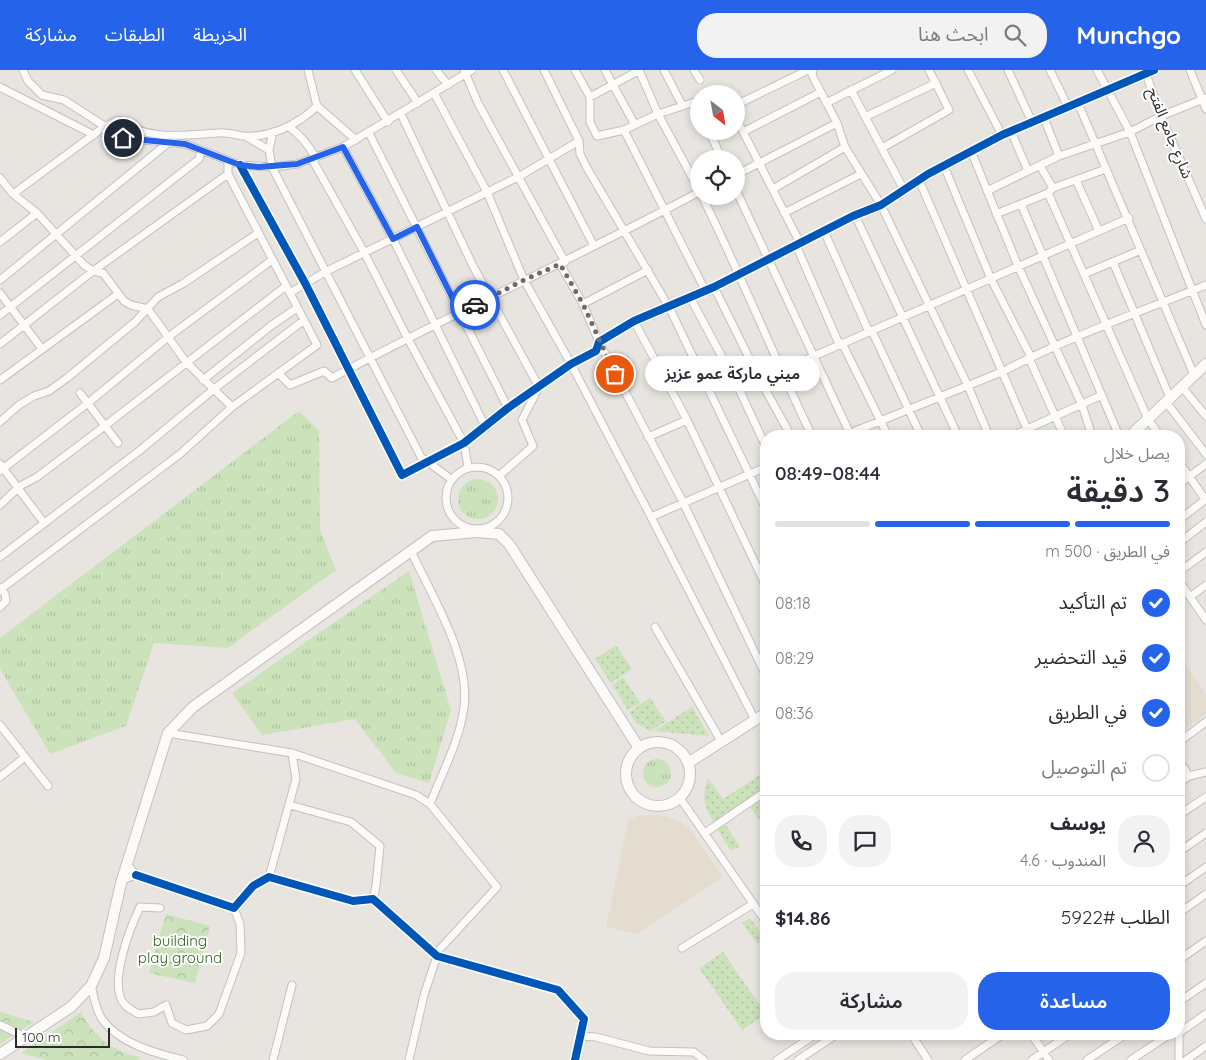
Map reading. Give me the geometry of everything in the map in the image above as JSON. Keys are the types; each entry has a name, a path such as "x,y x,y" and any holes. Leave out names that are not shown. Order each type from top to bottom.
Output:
{"main road":[{"path":"1136,430 1182,387 1201,372"},
{"path":"0,1054 71,1007 91,986 104,958 122,880 168,733 193,707 432,536 477,532 498,534 524,564 639,748"},
{"path":"688,763 760,716"},
{"path":"648,744 667,744 676,748 688,763 689,782 680,798 661,806 640,802 632,795 627,786 625,775 627,765 639,748 648,744"}],"street":[{"path":"23,70 28,81 42,95 64,100 123,138 185,144 228,162 240,165 272,167 297,164 343,147 388,122 467,71 478,103 520,176 583,304 599,342 683,502 760,663"},
{"path":"308,70 317,106 356,140"},
{"path":"355,70 388,122"},
{"path":"396,70 418,103"},
{"path":"436,70 448,85"},
{"path":"503,70 594,246"},
{"path":"544,70 580,141 580,154 587,168 669,307 760,497"},
{"path":"575,70 590,97 590,122 597,136 624,130 658,114 690,103"},
{"path":"605,70 635,125"},
{"path":"590,97 640,70 658,114 690,174"},
{"path":"664,70 682,105"},
{"path":"694,70 700,80"},
{"path":"745,101 811,72 820,70"},
{"path":"826,103 892,70"},
{"path":"882,148 949,110 929,70"},
{"path":"968,70 1002,136"},
{"path":"1008,70 1032,122"},
{"path":"1050,70 1068,107"},
{"path":"240,165 305,283 402,475 464,444 486,428 508,408 539,386 571,364 596,351 599,342 634,321 714,287 824,230 881,205 919,180 1011,131 1154,70"},
{"path":"1190,70 1204,98 1206,109"},
{"path":"1100,71 1107,91 1130,132 1206,324"},
{"path":"811,72 838,123 845,147 881,205 968,386 986,430"},
{"name":"شارع جامع الفتح","path":"1146,74 1161,116 1206,219"},
{"path":"865,117 936,83"},
{"path":"0,87 94,135"},
{"path":"851,90 904,190"},
{"path":"745,131 821,92"},
{"path":"434,93 487,192 524,280 571,364 755,720"},
{"path":"987,191 1060,156 1130,132 1161,116 1204,98"},
{"path":"1078,103 1165,303 1201,372"},
{"path":"12,194 104,127 118,120 132,130 178,137 223,133 247,137 289,127 301,121 317,106"},
{"path":"401,114 446,211 490,298 539,386"},
{"path":"1044,118 1060,156"},
{"path":"745,170 838,123"},
{"path":"289,127 311,148 314,159 464,444 468,467"},
{"path":"624,130 663,211 705,290"},
{"path":"1011,131 1028,171"},
{"path":"273,132 269,150 272,167 369,358 421,457 451,479"},
{"path":"369,133 508,408"},
{"path":"745,134 784,213 840,344 885,430"},
{"path":"247,137 269,150"},
{"path":"290,293 364,252 520,176 580,141"},
{"path":"0,280 168,143"},
{"path":"343,147 393,239 434,326 486,428"},
{"path":"773,189 845,147"},
{"path":"0,315 198,159 201,150"},
{"path":"971,151 1018,266 1082,405 1090,430"},
{"path":"0,606 6,601 1,588 180,454 232,407 317,345 228,174 228,162"},
{"path":"944,166 991,278 1030,357 1062,430"},
{"path":"1040,166 1084,274 1148,419 1156,430"},
{"path":"996,214 1050,190 1106,169"},
{"path":"0,344 93,271 228,174"},
{"path":"784,213 861,174"},
{"path":"0,178 12,194 36,213 93,271 103,273 118,294 132,305 148,308 167,338 186,362 232,407"},
{"path":"919,180 1028,430"},
{"path":"1076,180 1099,231"},
{"path":"278,373 290,385 324,371 332,378 524,280 562,263 690,196"},
{"path":"1021,204 1117,430"},
{"path":"706,205 740,274 781,371 809,430"},
{"path":"743,205 846,430"},
{"path":"0,242 36,213"},
{"path":"855,215 955,430"},
{"path":"739,389 1129,218"},
{"path":"824,230 917,430"},
{"path":"0,422 19,405 34,396 49,391 67,378 135,322 158,297 184,283 258,233"},
{"path":"1084,274 1141,250"},
{"path":"44,523 1,468 88,403 167,338 272,260"},
{"path":"1113,262 1168,400 1206,454"},
{"path":"583,304 648,270"},
{"path":"860,430 1004,372 1030,357 1107,324 1165,303 1206,285"},
{"path":"0,506 19,490 20,486 37,477 286,286"},
{"path":"714,287 760,380 788,430"},
{"path":"0,293 42,349"},
{"path":"0,380 118,294"},
{"path":"690,297 739,389 760,434"},
{"path":"203,380 272,324 297,308"},
{"path":"0,557 139,451 214,389 304,320"},
{"path":"634,321 687,420 760,573"},
{"path":"500,475 533,446 522,420 539,386"},
{"path":"1182,387 1206,416"},
{"path":"80,393 106,425 118,444"},
{"path":"1034,430 1102,395"},
{"path":"648,437 687,420"},
{"path":"1185,479 1206,464"},
{"path":"486,466 500,475 509,491 508,509 497,523 478,530 458,524 448,511 445,495 451,479 468,467 486,466"},
{"path":"651,517 760,470"},
{"path":"1185,470 1206,499 1185,515"},
{"path":"1185,538 1206,522"},
{"path":"411,551 458,652 464,678 464,707 455,741 430,804"},
{"path":"1185,568 1206,552"},
{"path":"1190,597 1206,585"},
{"path":"1185,590 1206,620"},
{"path":"655,627 721,742"},
{"path":"1185,738 1206,722"},
{"path":"0,725 48,786"},
{"path":"168,733 292,753 416,795 430,804 497,887 440,950 424,994 410,1060"},
{"path":"269,878 296,779 292,753"},
{"path":"0,778 25,757"},
{"path":"1185,770 1189,776"},
{"path":"1185,779 1206,772"},
{"path":"705,833 760,795"},
{"path":"1185,811 1206,797"},
{"path":"680,798 760,913"},
{"path":"290,805 351,822 380,846 373,899"},
{"path":"1185,848 1206,833"},
{"path":"127,864 136,875 234,908"},
{"path":"1185,882 1206,867"},
{"path":"122,880 136,875"},
{"path":"234,908 252,886 269,878 353,902 373,899"},
{"path":"1185,909 1206,894"},
{"path":"373,899 437,956 558,990 584,1019 575,1060"},
{"path":"682,948 753,904"},
{"path":"160,908 140,907 130,928 121,962 118,989 125,1005 139,1014 154,1012 166,1005 172,1023 186,1030 207,1026 219,1014 241,953 240,924 234,908"},
{"path":"1185,956 1206,941"},
{"path":"1185,998 1206,983"},
{"path":"273,1060 292,985"},
{"path":"91,986 101,1018 122,1038 157,1057 183,1060"},
{"path":"1185,1026 1206,1014"},
{"path":"0,1025 26,1037"},
{"path":"580,1036 596,1037 649,1051 694,1052 704,1060"},
{"path":"777,1060 807,1040"},
{"path":"798,1060 828,1040"},
{"path":"915,1040 928,1060"},
{"path":"965,1060 993,1040"},
{"path":"1034,1040 1048,1060"},
{"path":"1032,1060 1061,1040"},
{"path":"1087,1060 1117,1040"},
{"path":"1131,1060 1161,1040"},
{"path":"1179,1040 1179,1060"},
{"path":"1186,1060 1206,1046"}],"shaded area":[{"path":"1185,664 1206,694 1206,714 1185,729"},
{"path":"637,816 665,816 682,822 690,829 723,877 636,934 606,927 628,820"}],"green space":[{"path":"299,411 319,431 320,530 336,570 228,648 154,643 126,726 50,754 0,669 0,638"},
{"path":"482,479 489,482 495,488 498,499 497,507 489,516 482,519 474,519 467,516 459,507 458,495 461,488 470,480"},
{"path":"409,571 451,710 429,783 396,773 355,719 262,735 232,693"},
{"path":"616,645 632,669 611,683 595,659"},
{"path":"623,677 640,703 628,710 612,685"},
{"path":"650,698 666,721 651,731 637,724 629,712"},
{"path":"692,707 709,736 654,731"},
{"path":"657,759 667,763 671,773 667,783 657,787 647,783 643,773 647,763"},
{"path":"760,775 760,821 747,802 714,823 704,796 708,778 723,799"},
{"path":"725,824 740,846 731,851 717,829"},
{"name":"building play ground","path":"166,914 210,926 195,983 149,973"},
{"path":"750,918 760,932 760,943 758,944 742,923"},
{"path":"723,952 760,1005 760,1018 742,1030 699,968"},
{"path":"0,1012 34,1022 0,1044"},
{"path":"81,1012 92,1029 105,1042 131,1055 141,1057 137,1060 46,1060 21,1053"}],"cycle path":[{"path":"240,165 305,283 402,475 464,443 508,408 571,364 596,351 599,342 634,321 714,287 853,216 881,205 928,174 1002,135 1154,70"},
{"path":"136,875 234,908 253,886 269,877 353,901 373,899 437,956 558,990 584,1019 575,1060"}],"way so far":[{"path":"475,305 560,264 583,304 615,374"}],"place":[{"name":"ميني ماركة عمو عزيز","path":"615,374"}],"route":[{"path":"123,138 185,144 228,162 259,167 297,164 327,155 343,147 393,239 417,227 460,313 475,305"}]}
